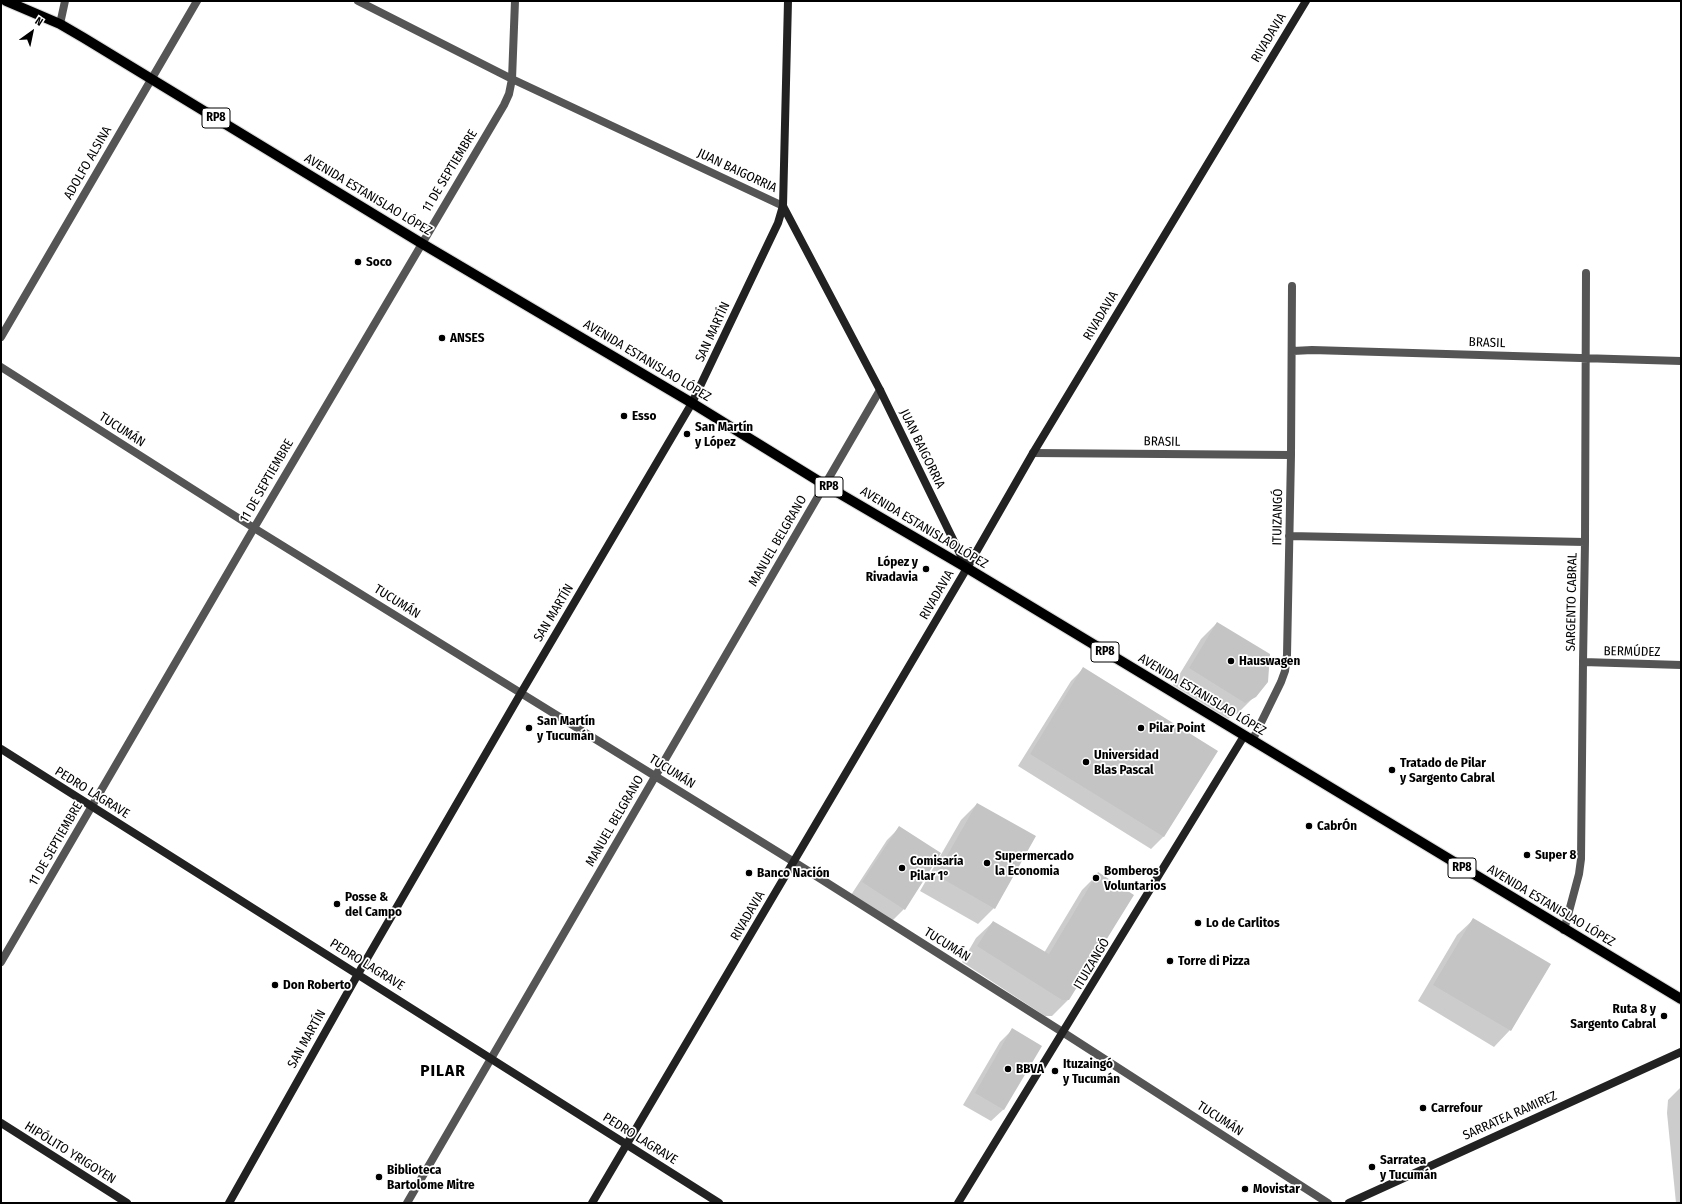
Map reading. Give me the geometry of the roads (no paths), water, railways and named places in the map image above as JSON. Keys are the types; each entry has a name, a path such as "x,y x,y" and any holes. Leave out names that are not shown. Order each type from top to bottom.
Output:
{"main road":[{"name":"AVENIDA ESTANISLAO LÓPEZ","path":"6,1 60,24 421,242 692,403 825,485 967,568 1564,930 1681,999"}],"street":[{"path":"60,24 65,1"},
{"name":"ADOLFO ALSINA","path":"1,337 197,1"},
{"name":"JUAN BAIGORRIA","path":"358,1 512,79 771,199 783,206 880,390 967,568"},
{"name":"11 DE SEPTIEMBRE","path":"1,962 421,242 504,105 509,94 512,79 515,1"},
{"name":"SAN MARTÍN","path":"229,1203 358,974 692,403 778,223 783,206 788,1"},
{"name":"RIVADAVIA","path":"592,1203 967,568 1033,452 1306,1"},
{"name":"SARGENTO CABRAL","path":"1564,930 1579,874 1581,859 1587,358 1586,274"},
{"name":"ITUIZANGÓ","path":"958,1203 1248,738 1281,682 1285,670 1287,655 1293,351 1292,286"},
{"name":"BRASIL","path":"1293,351 1312,350 1681,361"},
{"name":"TUCUMÁN","path":"1,367 254,528 794,862 1328,1203"},
{"name":"MANUEL BELGRANO","path":"407,1203 880,390"},
{"name":"BRASIL","path":"1033,452 1291,455"},
{"path":"1290,536 1585,542"},
{"name":"BERMÚDEZ","path":"1583,662 1681,665"},
{"name":"PEDRO LAGRAVE","path":"1,749 719,1203"},
{"name":"SARRATEA RAMIREZ","path":"1349,1203 1681,1052"},
{"name":"HIPÓLITO YRIGOYEN","path":"1,1123 127,1203"}],"place":[{"name":"Soco","path":"358,262"},
{"name":"ANSES","path":"442,338"},
{"name":"Esso","path":"624,416"},
{"name":"San Martín y López","path":"687,434"},
{"name":"López y Rivadavia","path":"926,569"},
{"name":"Hauswagen","path":"1231,661"},
{"name":"San Martín y Tucumán","path":"529,728"},
{"name":"Pilar Point","path":"1141,728"},
{"name":"Universidad Blas Pascal","path":"1086,762"},
{"name":"Tratado de Pilar y Sargento Cabral","path":"1392,770"},
{"name":"CabrÓn","path":"1309,826"},
{"name":"Super 8","path":"1527,855"},
{"name":"Supermercado la Economia","path":"987,863"},
{"name":"Comisaría Pilar 1°","path":"902,868"},
{"name":"Banco Nación","path":"749,873"},
{"name":"Bomberos Voluntarios","path":"1096,878"},
{"name":"Posse & del Campo","path":"337,904"},
{"name":"Lo de Carlitos","path":"1198,923"},
{"name":"Torre di Pizza","path":"1170,961"},
{"name":"Don Roberto","path":"275,985"},
{"name":"Ruta 8 y Sargento Cabral","path":"1664,1016"},
{"name":"BBVA","path":"1008,1069"},
{"name":"Ituzaingó y Tucumán","path":"1055,1071"},
{"name":"Carrefour","path":"1423,1108"},
{"name":"Sarratea y Tucumán","path":"1372,1167"},
{"name":"Biblioteca Bartolome Mitre","path":"379,1177"},
{"name":"Movistar","path":"1245,1189"}],"district":[{"name":"PILAR","path":"443,1071"}]}
